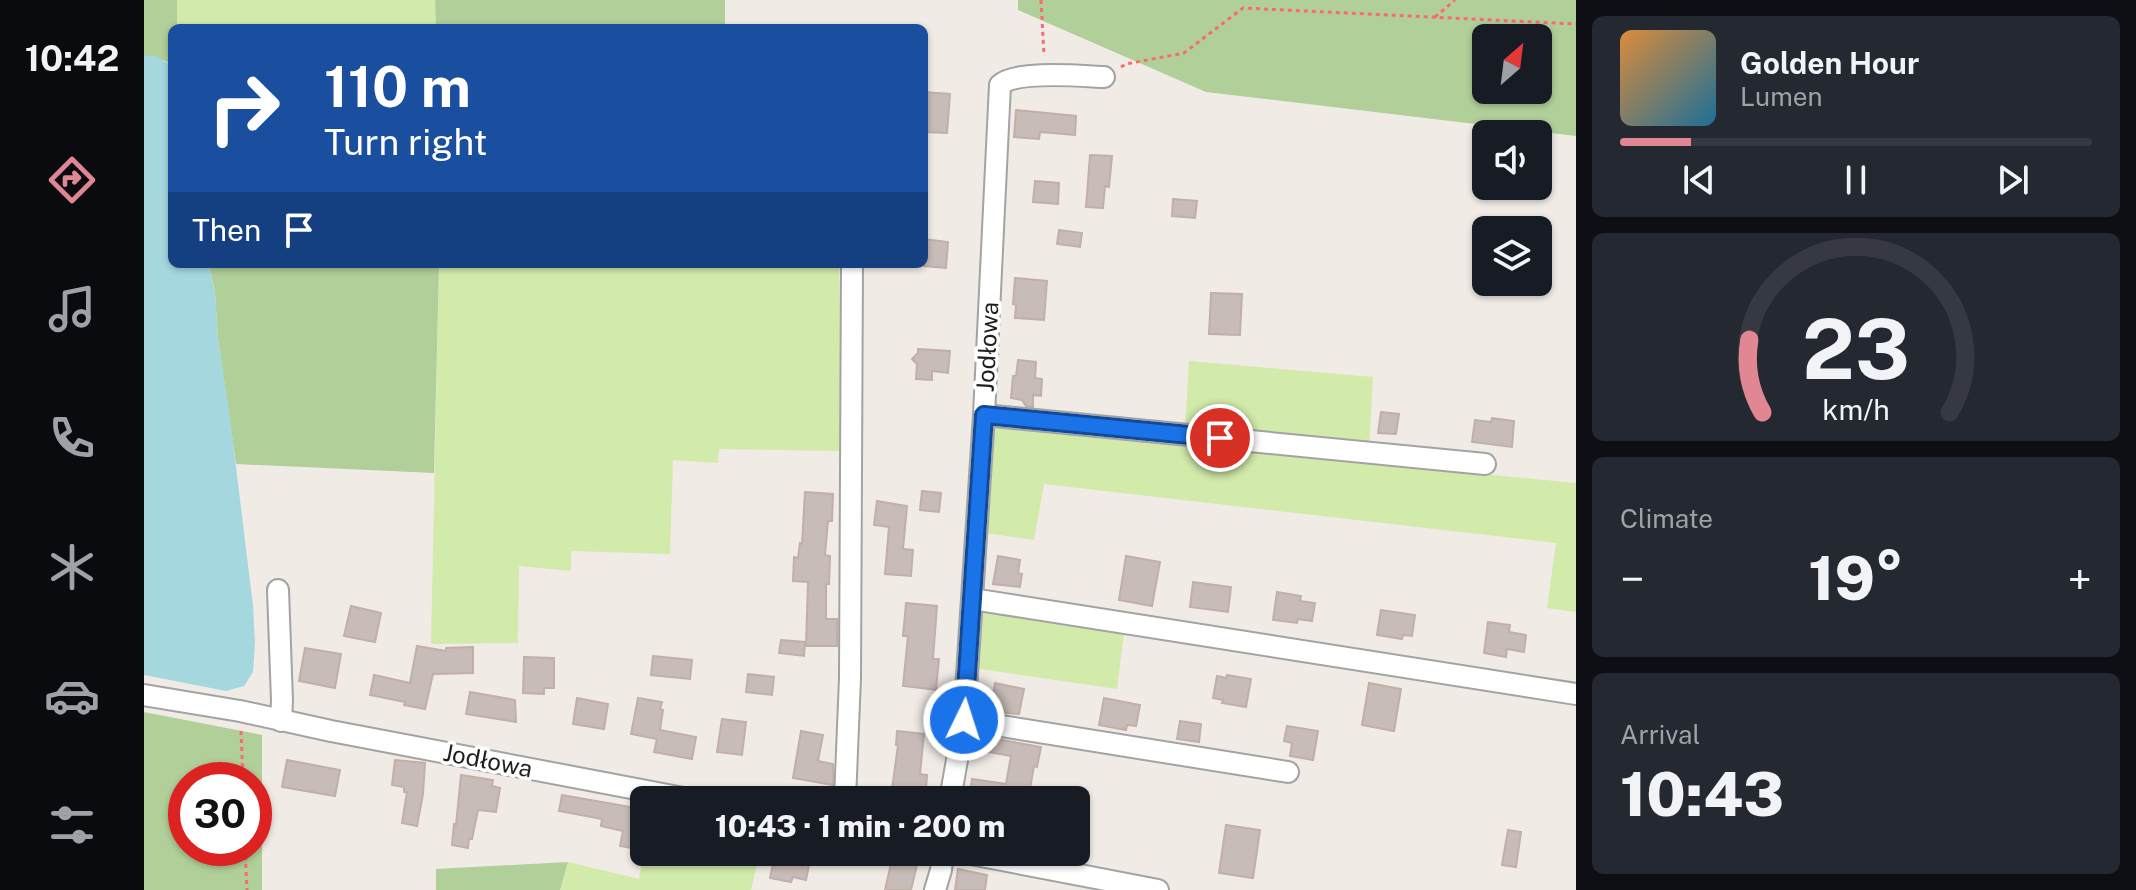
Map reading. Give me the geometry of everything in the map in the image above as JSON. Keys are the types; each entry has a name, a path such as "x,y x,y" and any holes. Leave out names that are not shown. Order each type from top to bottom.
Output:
{"street":[{"path":"1046,75 1104,77"},
{"name":"Jodłowa","path":"952,786 964,720 984,415 1000,85 1007,78 1046,75"},
{"path":"846,786 850,678 852,268"},
{"path":"984,415 1485,464"},
{"path":"278,590 281,721"},
{"path":"972,599 1576,694"},
{"name":"Jodłowa","path":"144,695 630,788"},
{"path":"964,720 1288,772"},
{"path":"935,890 941,866"},
{"path":"1033,866 1158,890"}],"path":[{"path":"1041,0 1046,75"},
{"path":"1435,17 1455,0"},
{"path":"1104,77 1126,64 1184,53 1243,8 1576,24"},
{"path":"240,711 242,762"},
{"path":"246,866 247,890"}],"green space":[{"path":"144,0 177,0 177,24 168,24 168,63 144,56"},
{"path":"177,0 435,0 436,24 177,24"},
{"path":"435,0 725,0 725,24 436,24"},
{"path":"1018,0 1576,0 1576,136 1552,133 1552,120 1472,120 1472,124 1206,92 1018,10"},
{"path":"210,268 439,268 434,473 236,464 218,339"},
{"path":"439,268 839,268 842,451 719,449 718,463 673,460 670,554 571,551 571,571 519,566 518,643 431,644"},
{"path":"1189,361 1373,377 1369,449 1185,430"},
{"path":"989,425 1014,425 1576,483 1576,612 1547,608 1556,543 1044,484 1034,540 986,533"},
{"path":"976,608 1124,632 1117,689 974,668"},
{"path":"144,712 262,735 262,762 168,762 168,866 262,866 262,890 144,890"},
{"path":"568,862 639,879 641,866 757,866 751,890 560,890"},
{"path":"568,862 560,890 436,890 436,869"}],"water":[{"path":"144,56 156,56 168,64 168,268 210,268 255,642 253,672 244,686 226,691 144,675"}],"building":[{"path":"928,92 950,94 947,133 928,132"},
{"path":"1016,110 1076,116 1075,135 1040,132 1039,139 1014,137"},
{"path":"1090,155 1112,156 1103,208 1086,207"},
{"path":"1035,181 1059,183 1058,204 1033,202"},
{"path":"1173,199 1197,201 1195,218 1172,216"},
{"path":"1059,230 1082,233 1080,247 1057,244"},
{"path":"928,240 948,242 946,268 928,266"},
{"path":"1015,278 1047,281 1044,320 1015,318"},
{"path":"1211,293 1242,294 1240,335 1209,334"},
{"path":"918,349 950,351 948,373 932,371 932,380 916,379 917,364 912,359"},
{"path":"1018,360 1036,362 1035,378 1042,379 1041,396 1033,395 1033,407 1011,398"},
{"path":"1381,412 1399,414 1396,434 1378,433"},
{"path":"1492,418 1514,421 1512,447 1472,442 1475,420 1491,422"},
{"path":"922,491 941,493 939,512 920,510"},
{"path":"805,492 833,494 832,521 828,521 825,555 830,556 826,619 837,619 837,646 806,646 808,582 793,581 794,557 798,558 802,544"},
{"path":"877,501 907,506 903,549 913,550 911,576 885,574 889,527 874,525"},
{"path":"998,556 1020,560 1020,587 993,584"},
{"path":"1126,556 1160,562 1152,606 1119,600"},
{"path":"1193,582 1231,587 1228,612 1190,607"},
{"path":"1277,592 1301,596 1300,601 1315,603 1312,621 1273,620"},
{"path":"906,603 937,606 933,659 939,659 936,690 903,686 908,636 903,636"},
{"path":"351,606 381,613 375,642 344,636"},
{"path":"1381,610 1415,615 1412,636 1403,635 1402,639 1377,635"},
{"path":"1488,622 1510,625 1509,632 1526,635 1524,652 1507,649 1506,657 1484,653"},
{"path":"781,640 805,642 804,656 779,653"},
{"path":"417,646 446,651 446,648 473,647 473,673 433,674 425,709 370,695 374,675 410,683"},
{"path":"305,648 341,654 335,688 299,681"},
{"path":"653,656 692,660 690,679 651,675"},
{"path":"524,657 554,658 554,688 544,688 544,694 523,693"},
{"path":"748,674 774,677 772,695 746,692"},
{"path":"1227,675 1251,679 1246,707 1222,703 1223,700 1213,698 1217,676 1226,678"},
{"path":"995,683 1024,689 1019,714 990,711"},
{"path":"1369,683 1401,689 1394,731 1362,725"},
{"path":"470,692 515,700 516,722 466,714"},
{"path":"577,698 608,704 604,729 573,724"},
{"path":"638,698 662,702 660,730 696,737 692,759 654,752 657,739 631,734"},
{"path":"1104,698 1140,705 1136,726 1127,725 1126,730 1099,725"},
{"path":"722,719 746,722 742,755 717,752"},
{"path":"1180,721 1201,724 1199,742 1177,739"},
{"path":"1287,726 1318,731 1313,760 1290,756 1292,743 1284,741"},
{"path":"801,731 823,735 818,761 833,764 833,785 793,778"},
{"path":"897,731 924,734 920,774 927,775 926,786 892,786"},
{"path":"975,735 1041,747 1030,786 971,786 972,779 1006,784 1011,756 972,749"},
{"path":"287,760 340,770 335,796 282,787"},
{"path":"395,760 425,763 417,826 402,823 407,792 404,792 404,787 392,785"},
{"path":"461,775 493,780 492,786 500,788 496,812 478,810 468,848 452,845"},
{"path":"562,795 630,807 630,848 620,846 623,831 601,826 602,819 559,811"},
{"path":"1226,825 1260,830 1253,878 1219,873"},
{"path":"1508,830 1521,832 1516,867 1502,865"},
{"path":"772,866 809,866 806,880 793,877 791,882 770,878"},
{"path":"890,866 917,866 911,890 885,890"},
{"path":"958,869 987,875 985,890 955,890"}],"route":[{"path":"964,720 984,415 1220,438"}]}
